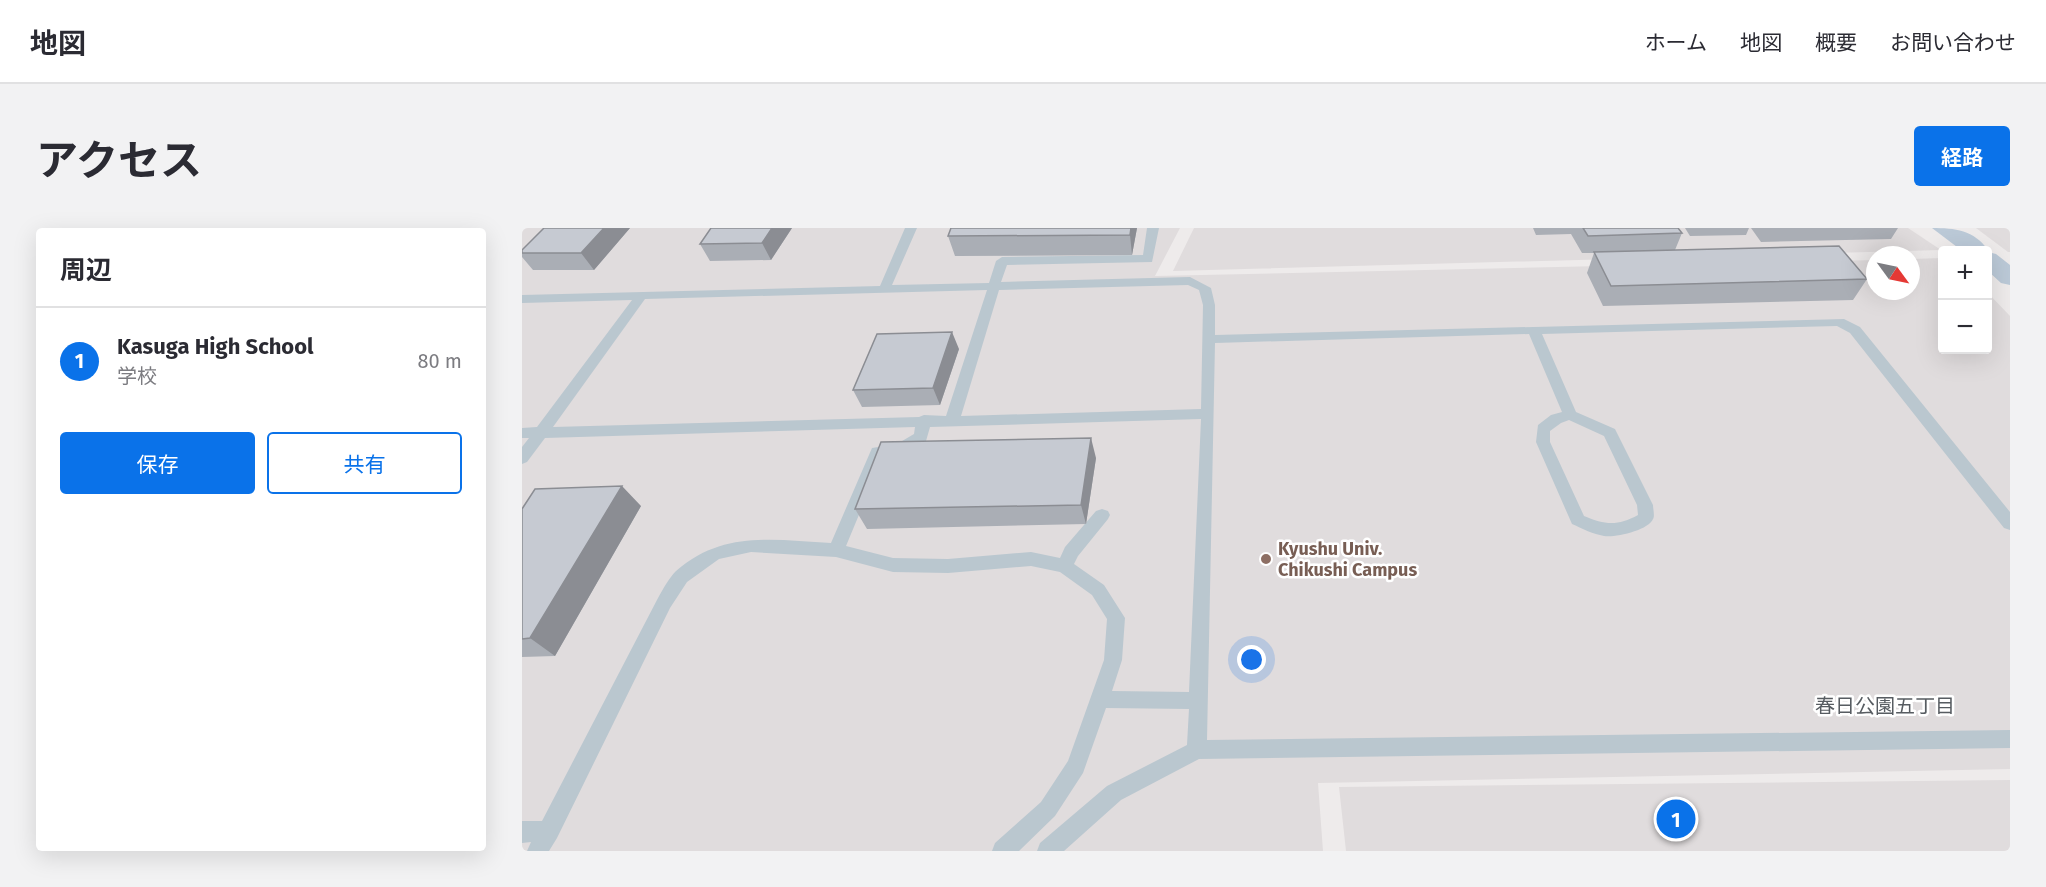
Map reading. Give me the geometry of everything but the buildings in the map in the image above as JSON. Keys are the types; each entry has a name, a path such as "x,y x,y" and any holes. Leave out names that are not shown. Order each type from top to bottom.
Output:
{"main road":[{"path":"1944,228 1970,246"},
{"path":"1992,262 2010,278"}],"lane":[{"path":"884,290 911,228"},
{"path":"952,420 1002,261 1148,259 1153,228"},
{"path":"522,314 529,299 1190,281 1205,288 1209,305 1208,414 1197,750"},
{"path":"522,458 641,296"},
{"path":"1208,339 1839,322 1855,330 2010,524"},
{"path":"1534,330 1570,416"},
{"path":"522,433 924,420 1208,414"},
{"path":"1570,416 1610,433 1645,505 1646,518 1625,530 1601,531 1578,520 1543,442 1543,429 1556,419 1570,416"},
{"path":"836,550 877,452 900,449 921,437 924,420"},
{"path":"1065,566 1071,552 1102,515"},
{"path":"538,851 664,603 681,577 714,554 751,545 836,550 893,565 948,566 1031,559 1065,566 1098,590 1116,618 1113,660 1076,766 1048,809 1003,851"},
{"path":"1100,699 1199,701"},
{"path":"1048,851 1114,793 1197,750 2010,739"},
{"path":"522,832 550,831"}],"shaded area":[{"name":"Kyushu Univ. Chikushi Campus","path":"522,228 1180,228 1155,276 1866,260 1866,300 1920,300 1920,259 1938,258 1938,354 1992,354 1992,297 2010,316 2010,769 1318,783 1323,851 522,851"},
{"path":"1194,228 1908,228 1938,248 1938,250 1920,251 1920,246 1866,246 1866,252 1173,271"},
{"path":"1976,228 2010,228 2010,252 2008,252"},
{"path":"2010,780 2010,851 1346,851 1339,787"}],"place":[{"name":"Kyushu Univ. Chikushi Campus","path":"1266,559"},
{"name":"Kasuga High School","path":"1676,819"}],"district":[{"name":"春日公園五丁目","path":"1885,706"}]}
